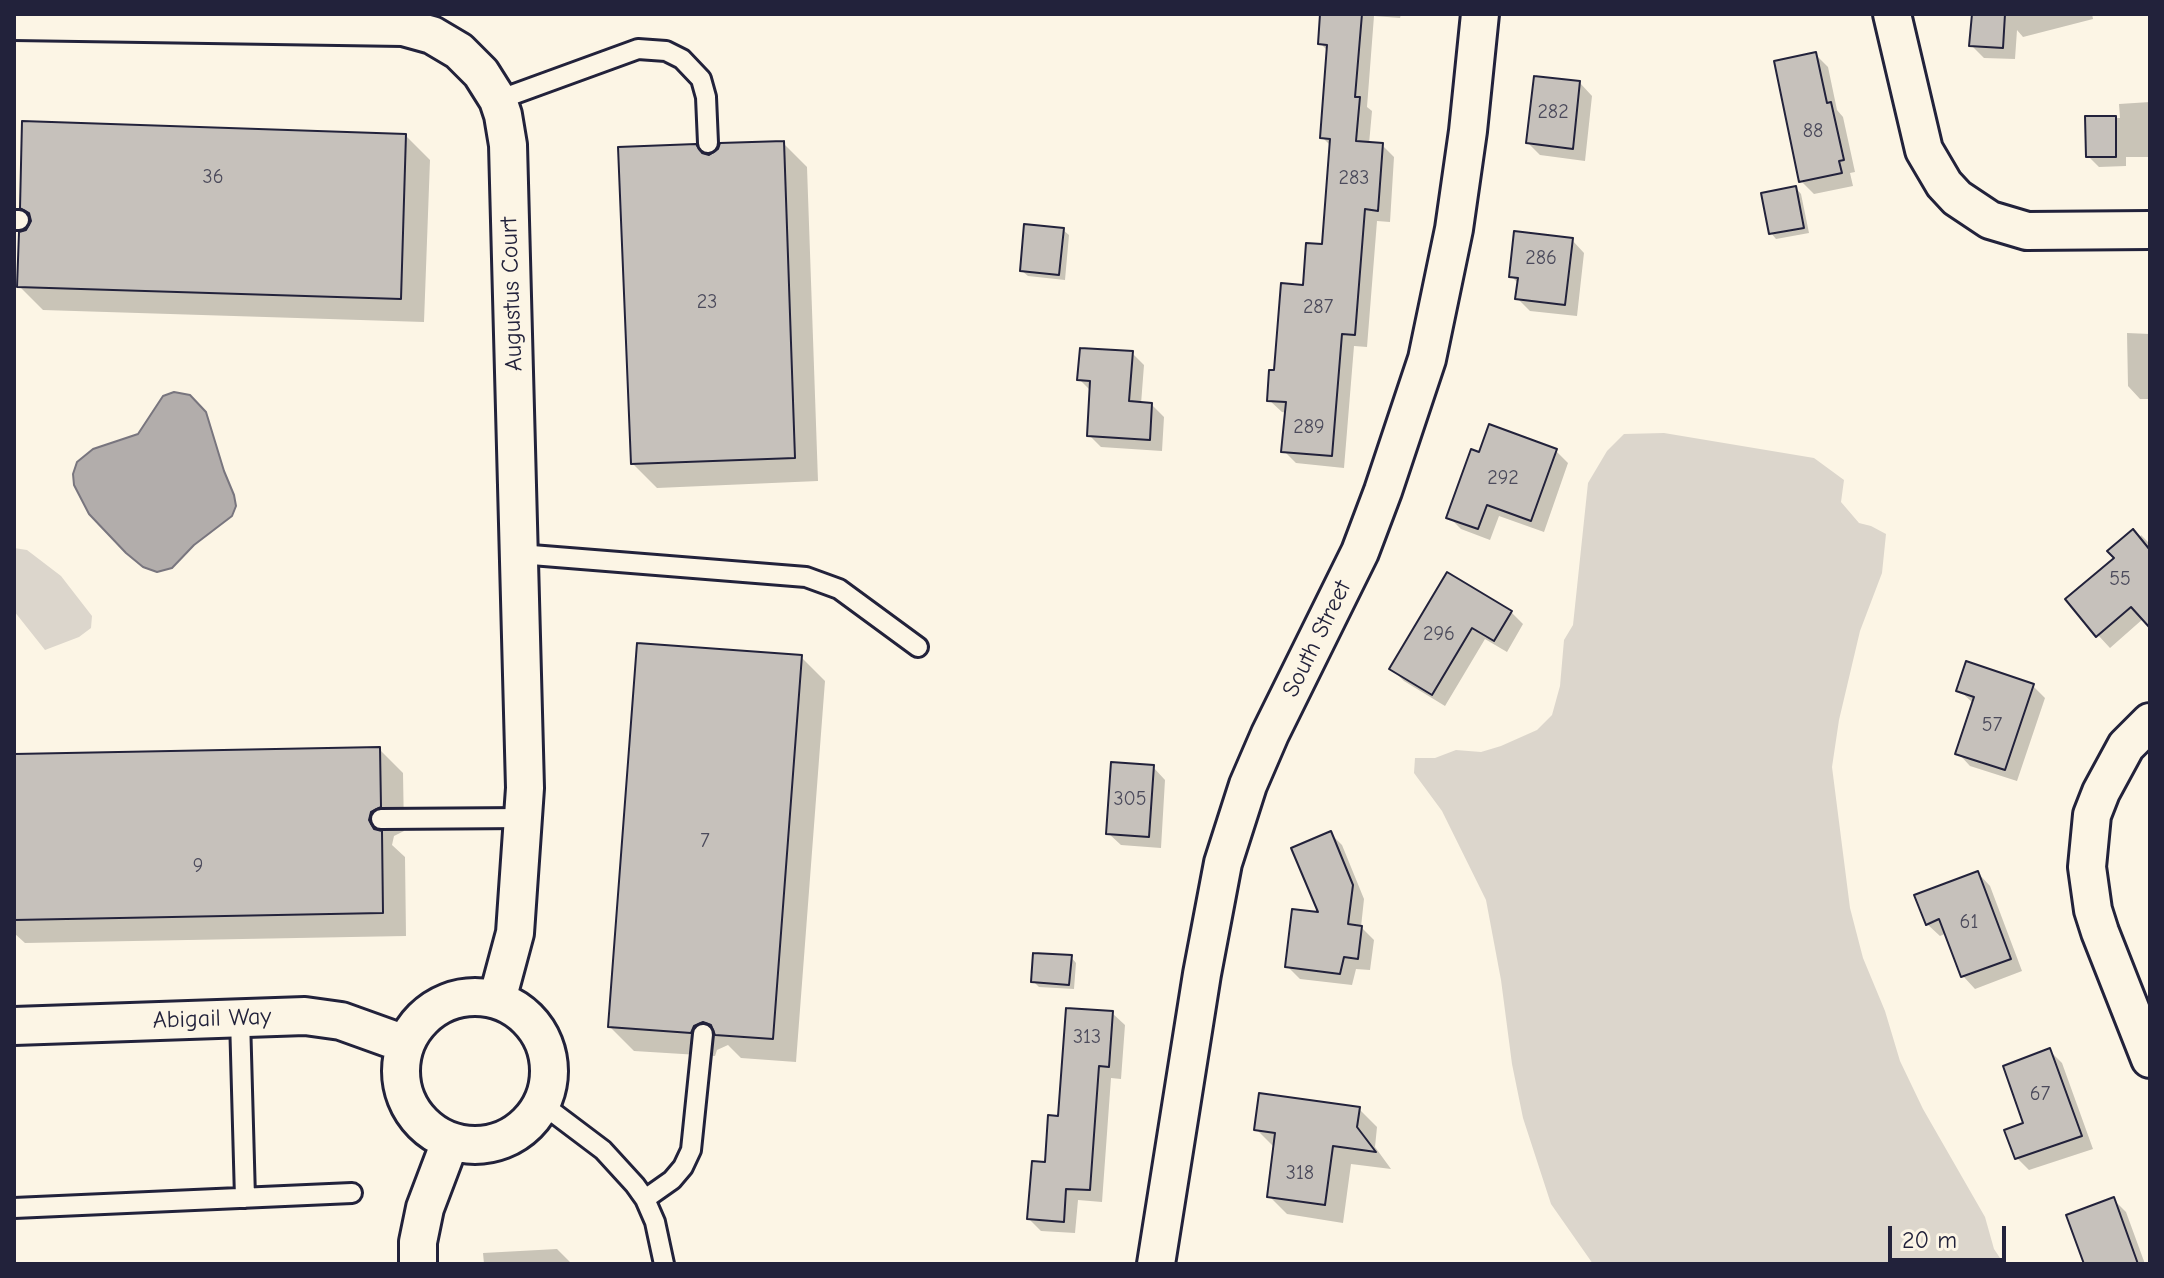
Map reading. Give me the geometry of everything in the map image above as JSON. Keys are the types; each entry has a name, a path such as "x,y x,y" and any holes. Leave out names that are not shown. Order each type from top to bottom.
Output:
{"street":[{"name":"South Street","path":"1156,1264 1202,974 1223,863 1248,785 1264,747 1360,552 1427,359 1454,229 1480,14"},
{"path":"1892,14 1924,150 1933,168 1957,198 1990,220 2027,231 2150,230"},
{"name":"Augustus Court","path":"14,21 403,27 432,35 459,51 481,73 498,100 508,145 524,818 515,933 497,1000"},
{"path":"2150,722 2126,746 2101,792 2092,815 2087,867 2093,910 2100,932 2150,1059"},
{"path":"470,997 497,1000 529,1020 543,1041 549,1079 542,1104 528,1123 509,1137 474,1146 450,1142 428,1129 411,1109 401,1083 405,1044 420,1021 442,1004 470,997"},
{"name":"Abigail Way","path":"14,1026 305,1016 341,1021 405,1044"},
{"path":"418,1264 418,1242 425,1208 450,1142"}],"lane":[{"path":"498,100 638,49 666,51 682,59 701,79 707,106 708,143"},
{"path":"519,554 806,577 839,589 918,647"},
{"path":"381,819 524,818"},
{"path":"240,1018 245,1198"},
{"path":"645,1199 672,1180 691,1150 703,1034"},
{"path":"542,1104 603,1150 645,1199 662,1242 664,1264"},
{"path":"14,1208 352,1193"}],"shaded area":[{"path":"174,392 190,395 206,412 236,506 232,516 194,545 172,568 157,572 143,567 126,553 89,514 74,485 73,474 77,462 93,449 138,434 163,396"},
{"path":"1664,433 1814,458 1844,480 1841,502 1859,523 1886,534 1882,573 1860,631 1839,720 1832,767 1850,908 1863,958 1885,1011 1900,1061 1923,1109 1985,1217 1994,1249 2004,1264 1593,1264 1551,1204 1523,1118 1486,900 1442,811 1414,773 1415,758 1435,758 1456,750 1481,752 1501,746 1537,730 1552,715 1560,686 1564,640 1573,625 1588,483 1607,451 1624,434"},
{"path":"14,548 27,550 61,576 92,616 91,628 79,637 45,650 14,611"}],"building":[{"path":"1320,14 1362,14 1355,97 1360,97 1356,141 1383,143 1378,211 1365,209 1355,335 1342,334 1332,456 1281,452 1286,402 1267,401 1269,370 1274,370 1281,283 1303,285 1306,243 1322,244 1330,139 1320,138 1327,45 1318,44"},
{"path":"1972,14 2005,14 2003,48 1969,46"},
{"path":"1816,52 1844,160 1839,161 1842,173 1799,182 1774,61"},
{"path":"1534,76 1580,81 1573,149 1526,143"},
{"path":"2085,116 2116,116 2116,157 2086,157"},
{"path":"22,121 406,134 401,299 17,287 19,232 26,230 31,221 29,213 20,208"},
{"path":"784,141 795,458 631,464 618,147 696,144 702,153 709,155 718,149 720,143"},
{"path":"1796,186 1804,228 1769,234 1761,193"},
{"path":"1024,224 1064,228 1059,275 1020,271"},
{"path":"1514,231 1573,238 1565,305 1515,299 1518,278 1509,277"},
{"path":"1080,348 1133,351 1129,401 1152,403 1150,440 1087,436 1090,381 1077,380"},
{"path":"1489,424 1557,449 1531,521 1487,505 1478,529 1446,518 1471,449 1479,452"},
{"path":"2133,529 2150,550 2150,628 2131,607 2096,637 2065,599 2114,558 2107,551"},
{"path":"1447,572 1512,611 1494,641 1472,628 1432,695 1389,669"},
{"path":"637,643 802,655 773,1039 715,1035 711,1025 703,1022 694,1026 691,1033 608,1027"},
{"path":"1966,661 2034,684 2005,770 1955,754 1974,697 1956,691"},
{"path":"380,747 381,807 371,812 369,820 374,829 382,831 383,913 14,920 14,754"},
{"path":"1111,762 1154,765 1149,837 1106,834"},
{"path":"1331,831 1353,885 1348,924 1362,926 1358,959 1344,957 1340,974 1285,967 1292,909 1318,912 1291,848"},
{"path":"1978,871 2011,959 1961,977 1939,919 1926,925 1914,895"},
{"path":"1033,953 1072,955 1069,985 1031,982"},
{"path":"1066,1008 1113,1011 1109,1067 1099,1066 1090,1190 1066,1189 1064,1222 1027,1219 1032,1161 1045,1162 1048,1115 1058,1116"},
{"path":"2050,1048 2082,1136 2015,1159 2004,1130 2023,1123 2003,1066"},
{"path":"1259,1093 1360,1107 1357,1127 1376,1152 1333,1146 1325,1205 1267,1197 1275,1133 1254,1130"},
{"path":"2114,1197 2138,1264 2084,1264 2066,1215"}]}
